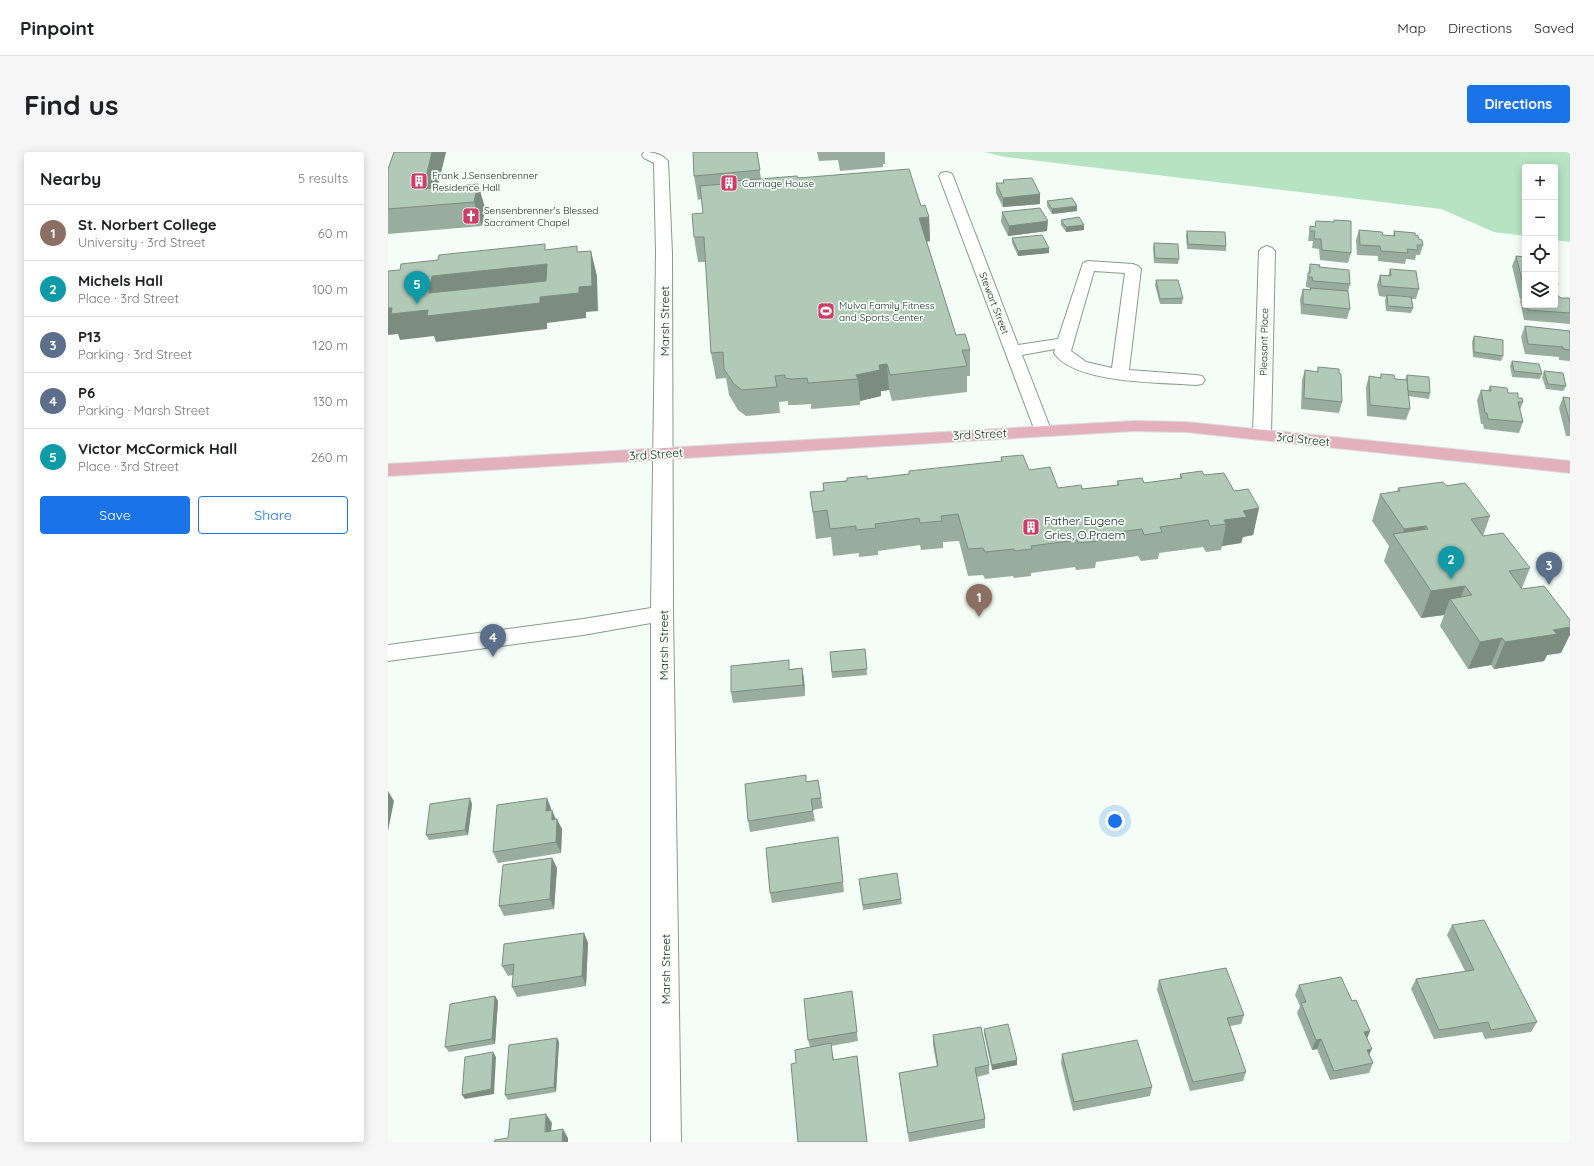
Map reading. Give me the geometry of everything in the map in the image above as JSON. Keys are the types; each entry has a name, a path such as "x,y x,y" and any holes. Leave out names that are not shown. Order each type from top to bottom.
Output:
{"main road":[{"name":"3rd Street","path":"388,470 1042,430 1134,426 1186,427 1262,434 1570,467"}],"street":[{"name":"Marsh Street","path":"649,155 661,160 664,253 662,614 666,1142"},
{"name":"Stewart Street","path":"946,176 1042,430"},
{"name":"Pleasant Place","path":"1262,434 1267,251"},
{"path":"1120,374 1133,269 1088,266 1062,353 1080,366 1107,373 1196,380"},
{"path":"1012,350 1042,347 1065,342"},
{"path":"388,653 583,627 662,614"}],"shaded area":[{"path":"984,152 1570,152 1570,242 1558,240 1558,164 1522,164 1522,236 1494,232 1441,209 1006,157"}],"building":[{"path":"394,152 432,152 423,189 478,184 474,202 388,209 388,169"},
{"path":"693,152 757,152 760,170 694,176"},
{"name":"Mulva Family Fitness and Sports Center","path":"909,169 921,206 925,205 929,217 919,218 956,335 965,334 970,350 962,350 967,366 890,375 887,364 879,365 880,370 856,375 858,379 808,383 807,378 792,379 785,378 785,375 775,376 777,387 742,390 734,384 724,369 723,352 711,353 704,237 694,237 692,214 703,213 700,186 735,183 734,181 797,176 798,178"},
{"path":"1032,178 1040,194 1003,198 996,183 1004,183 1003,180"},
{"path":"1072,198 1077,206 1052,209 1047,201"},
{"path":"1040,208 1048,221 1009,226 1002,212"},
{"path":"1079,217 1084,225 1066,227 1061,220"},
{"path":"1334,220 1351,221 1351,253 1322,250 1321,239 1314,239 1315,231 1310,231 1310,226 1315,227 1316,221 1334,222"},
{"path":"1359,230 1382,232 1383,235 1395,236 1394,231 1415,233 1419,239 1422,240 1423,245 1417,245 1418,250 1407,249 1408,253 1381,251 1380,246 1360,245"},
{"path":"1187,231 1225,232 1226,246 1188,244"},
{"path":"1042,235 1049,248 1018,251 1012,238"},
{"path":"1154,243 1178,244 1179,259 1155,258"},
{"path":"545,244 545,250 577,246 577,252 591,251 592,286 579,287 579,293 540,297 540,303 427,316 428,310 391,314 392,308 388,308 388,271 400,270 401,264 438,260 439,255","holes":["547,264 546,281 429,293 432,276"]},
{"path":"1516,256 1522,257 1522,280"},
{"path":"1310,264 1320,265 1319,267 1349,270 1350,284 1313,281 1312,277 1308,277 1308,273 1310,273"},
{"path":"1390,269 1416,271 1419,289 1381,286 1380,275 1391,276"},
{"path":"1156,280 1178,280 1183,298 1160,299"},
{"path":"1310,288 1348,291 1350,309 1303,304 1303,289 1311,290"},
{"path":"1387,295 1411,297 1413,308 1388,306"},
{"path":"1558,296 1561,298 1569,298 1570,300 1570,313 1528,310 1528,308 1558,308"},
{"path":"1525,326 1570,331 1570,350 1563,349 1563,347 1528,344"},
{"path":"1474,336 1503,340 1503,356 1474,352"},
{"path":"1512,361 1539,364 1542,374 1514,371"},
{"path":"1318,367 1339,369 1339,373 1341,374 1342,402 1304,398 1305,370 1318,372"},
{"path":"1544,371 1563,373 1566,386 1548,384"},
{"path":"1381,374 1394,375 1395,379 1407,380 1410,409 1370,405 1369,376 1381,378"},
{"path":"1407,375 1429,377 1430,393 1408,391"},
{"path":"1490,386 1507,388 1508,393 1518,393 1518,398 1522,398 1523,402 1518,402 1523,422 1488,419 1487,413 1485,413 1481,390 1491,391"},
{"path":"1563,397 1570,398 1570,423"},
{"path":"1023,455 1029,470 1050,467 1058,488 1081,485 1082,489 1119,485 1117,481 1142,478 1144,483 1182,478 1180,474 1202,471 1204,475 1224,473 1234,491 1248,489 1259,508 1243,511 1247,517 1224,520 1226,524 1210,526 1208,520 1160,527 1162,532 1144,535 1142,529 1096,535 1098,541 1078,543 1077,540 1031,546 1032,549 985,552 983,548 968,549 958,514 941,516 942,521 920,523 919,518 875,524 876,528 856,530 856,526 830,529 827,510 813,512 810,492 824,491 823,483 847,481 847,478 867,476 867,479 909,474 909,471 1002,461 1001,457"},
{"path":"1443,482 1446,486 1465,483 1490,516 1471,519 1483,536 1503,533 1530,568 1509,571 1522,589 1544,586 1570,620 1570,627 1553,630 1557,634 1505,642 1502,638 1480,642 1450,599 1472,595 1465,586 1431,591 1393,534 1428,529 1426,526 1404,529 1380,494 1400,491 1398,488"},
{"path":"865,649 867,669 832,672 830,652"},
{"path":"789,660 789,670 802,668 803,685 731,692 731,666"},
{"path":"806,775 806,782 818,780 821,798 811,799 813,811 748,821 745,784"},
{"path":"470,798 465,830 426,835 430,804"},
{"path":"547,798 546,811 552,810 552,820 557,819 556,842 493,852 497,805"},
{"path":"838,837 843,882 770,893 766,848"},
{"path":"552,858 550,899 499,906 503,865"},
{"path":"897,873 901,899 863,905 859,879"},
{"path":"1484,920 1537,1022 1491,1030 1488,1022 1439,1030 1416,979 1474,970 1452,925"},
{"path":"584,933 582,976 512,987 514,964 502,966 504,944"},
{"path":"1226,968 1244,1015 1227,1018 1246,1072 1193,1082 1159,980"},
{"path":"1341,977 1352,1001 1356,1000 1370,1031 1364,1032 1372,1049 1367,1050 1373,1063 1334,1071 1321,1039 1316,1040 1301,1003 1306,1002 1299,985"},
{"path":"852,991 857,1032 808,1040 804,999"},
{"path":"495,996 492,1039 445,1047 450,1004"},
{"path":"1008,1024 1017,1060 992,1065 984,1029"},
{"path":"981,1027 989,1065 975,1068 985,1119 908,1133 899,1073 938,1066 933,1035"},
{"path":"557,1038 554,1087 505,1095 509,1045"},
{"path":"1137,1040 1152,1087 1074,1102 1062,1054"},
{"path":"831,1043 833,1060 857,1056 867,1142 798,1142 791,1064 796,1063 795,1050"},
{"path":"493,1052 491,1089 462,1095 465,1057"},
{"path":"546,1114 545,1132 563,1129 562,1142 494,1142 495,1140 508,1138 510,1119"}],"place":[{"name":"Frank J.Sensenbrenner Residence Hall","path":"419,181"},
{"name":"Carriage House","path":"729,183"},
{"name":"Sensenbrenner's Blessed Sacrament Chapel","path":"471,216"},
{"name":"Victor McCormick Hall","path":"417,304"},
{"name":"Mulva Family Fitness and Sports Center","path":"826,311"},
{"name":"Father Eugene Gries, O.Praem","path":"1031,527"},
{"name":"Michels Hall","path":"1451,579"},
{"name":"P13","path":"1549,585"},
{"name":"St. Norbert College","path":"979,617"},
{"name":"P6","path":"493,657"}]}
